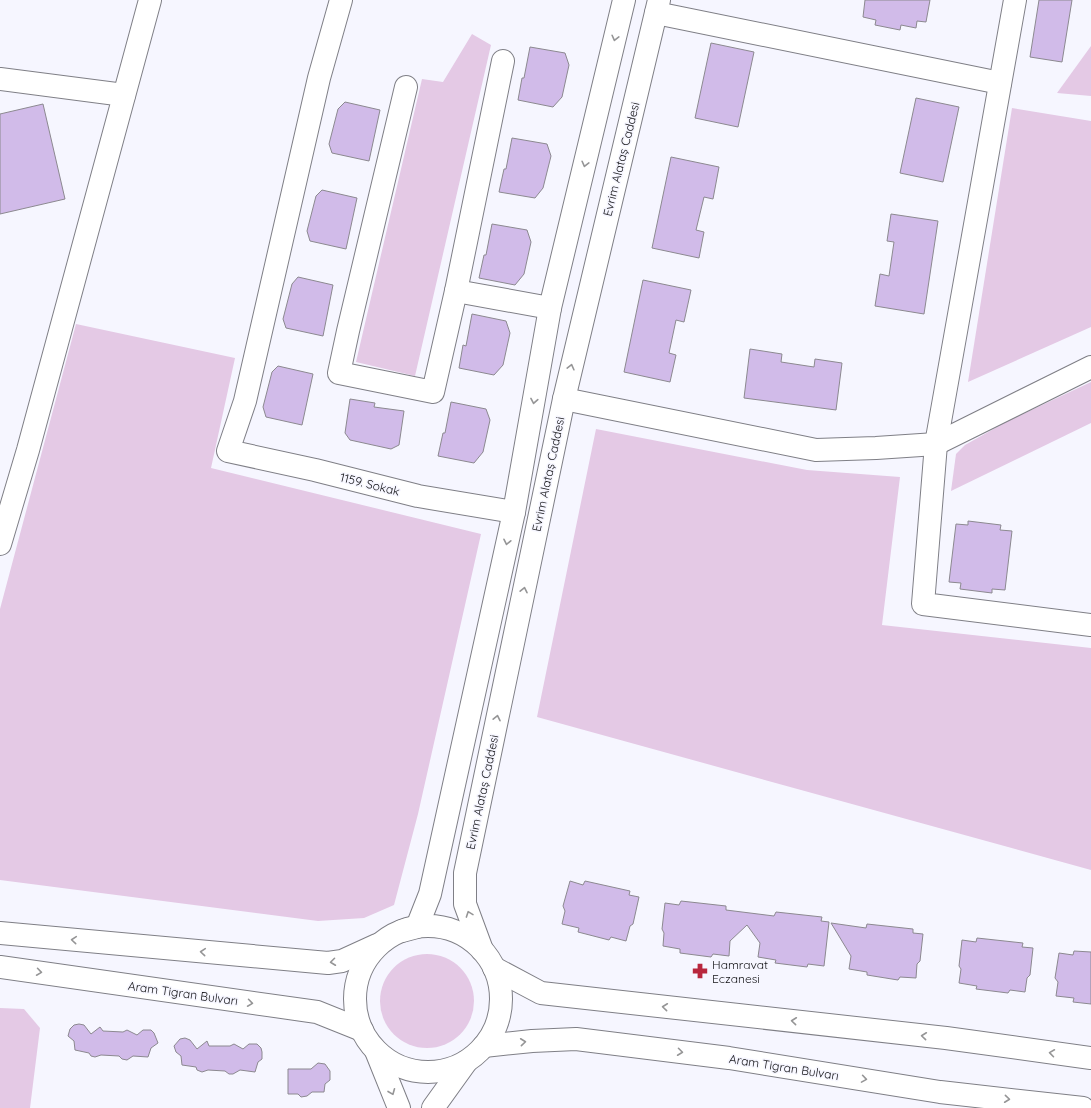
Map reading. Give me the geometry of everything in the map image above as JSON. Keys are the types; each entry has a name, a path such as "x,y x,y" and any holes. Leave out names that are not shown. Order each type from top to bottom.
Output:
{"main road":[{"path":"0,544 5,512 28,450 150,0"},
{"name":"1159. Sokak","path":"341,0 319,78 244,401 228,451 315,470 418,496 514,512"},
{"path":"0,933 328,963 342,961 402,931 417,927 430,894 514,512 550,308 624,0"},
{"path":"1015,0 936,444 923,604 1091,625"},
{"path":"658,6 1000,83"},
{"name":"Evrim Alataş Caddesi","path":"482,950 465,904 464,874 564,398 658,6"},
{"path":"406,87 339,373 433,392 456,291 503,60"},
{"path":"0,79 124,95"},
{"path":"456,291 550,308"},
{"path":"564,398 816,450 936,444 1091,367"},
{"path":"402,931 423,926 445,928 465,936 482,950 494,968 500,988 500,1009 495,1029 484,1046 466,1062 433,1108"},
{"path":"382,942 366,961 356,983 355,1007 362,1030 376,1051 399,1108"},
{"name":"Aram Tigran Bulvarı","path":"0,967 317,1012 362,1030"},
{"path":"494,968 541,993 946,1038 1091,1058"},
{"name":"Aram Tigran Bulvarı","path":"484,1046 532,1041 576,1039 730,1058 940,1092 983,1102 1083,1108"},
{"path":"376,1051 396,1065 419,1072 443,1071 466,1062"}],"shaded area":[{"path":"472,34 491,45 415,376 356,362 422,79 443,82"},
{"path":"1091,46 1091,96 1057,93"},
{"path":"1012,108 1091,121 1091,327 968,382"},
{"path":"76,324 235,358 211,468 481,534 418,814 394,905 364,918 318,921 0,880 0,609"},
{"path":"1091,382 1091,423 951,491 956,454 965,445 1006,422"},
{"path":"596,429 807,470 900,477 882,625 1091,648 1091,870 537,717"},
{"path":"427,954 445,958 460,968 470,983 474,1001 470,1019 460,1034 445,1044 427,1048 409,1044 394,1034 384,1019 380,1001 384,983 394,968 409,958"},
{"path":"0,1008 24,1009 40,1028 30,1108 0,1108"}],"building":[{"path":"865,0 930,0 926,22 917,21 916,28 901,25 900,30 875,25 876,20 863,17"},
{"path":"1039,0 1072,0 1062,62 1030,57"},
{"path":"711,43 754,52 738,127 695,118"},
{"path":"530,47 565,53 569,65 562,97 553,107 518,100"},
{"path":"916,98 959,107 943,182 900,173"},
{"path":"345,102 380,110 369,161 332,153 329,144 338,109"},
{"path":"43,104 65,199 0,214 0,114"},
{"path":"512,138 547,144 551,156 543,188 535,198 499,192 504,169 506,169"},
{"path":"671,157 719,167 713,199 704,197 696,230 704,232 699,258 652,248"},
{"path":"322,190 357,198 346,249 310,241 307,231 316,196"},
{"path":"891,214 938,221 924,314 875,306 880,274 889,276 894,242 887,241"},
{"path":"492,224 527,230 531,242 524,274 515,285 479,278 484,255 486,255"},
{"path":"298,277 333,285 323,336 286,328 283,319 292,284"},
{"path":"643,280 691,290 684,322 676,320 669,353 676,355 670,382 624,372"},
{"path":"472,314 506,321 510,333 503,365 494,375 459,368 463,345 466,346"},
{"path":"750,349 782,354 781,362 814,367 815,359 842,363 836,410 744,398"},
{"path":"278,366 313,374 302,425 266,417 263,407 272,372"},
{"path":"350,399 375,403 374,407 404,411 399,445 391,449 350,440 345,433"},
{"path":"451,402 486,409 490,420 483,452 474,463 438,456 443,433 445,433"},
{"path":"968,521 1001,525 1000,530 1012,531 1005,590 992,589 992,593 960,589 961,583 949,582 956,524 968,525"},
{"path":"570,881 583,885 585,881 630,891 629,895 639,897 633,924 630,926 626,941 611,937 609,940 578,932 579,928 562,924 565,911 563,906"},
{"path":"681,901 726,906 726,910 774,916 776,912 822,917 821,921 829,922 824,966 808,964 807,967 775,963 776,960 758,957 760,943 747,925 730,941 729,956 713,954 711,957 680,953 680,949 663,946 664,933 662,929 665,903 679,905"},
{"path":"831,923 866,928 867,924 913,929 913,933 923,934 920,961 917,964 916,978 900,977 898,980 867,975 867,972 849,969 851,956"},
{"path":"977,938 1023,943 1022,947 1033,948 1030,975 1027,978 1025,992 1010,990 1008,993 976,989 977,986 959,983 962,940 976,942"},
{"path":"1074,951 1091,952 1091,1004 1073,1002 1074,998 1056,996 1058,982 1055,978 1059,953 1073,955"},
{"path":"74,1025 84,1025 91,1034 100,1027 103,1031 123,1032 127,1030 137,1035 143,1030 151,1030 154,1033 158,1043 151,1048 148,1057 133,1056 127,1060 122,1059 119,1056 101,1055 95,1057 91,1056 89,1053 75,1050 74,1041 68,1036 70,1029"},
{"path":"185,1038 190,1040 197,1049 207,1041 209,1046 230,1046 234,1044 243,1049 249,1044 257,1044 261,1048 262,1059 258,1062 255,1072 240,1070 233,1074 229,1074 225,1071 208,1070 202,1072 197,1070 196,1067 182,1065 181,1056 176,1052 174,1046 180,1039"},
{"path":"318,1063 325,1064 330,1071 330,1080 325,1084 324,1092 312,1092 307,1096 301,1097 298,1094 288,1094 288,1069 311,1069"}],"place":[{"name":"Hamravat Eczanesi","path":"700,971"}]}
